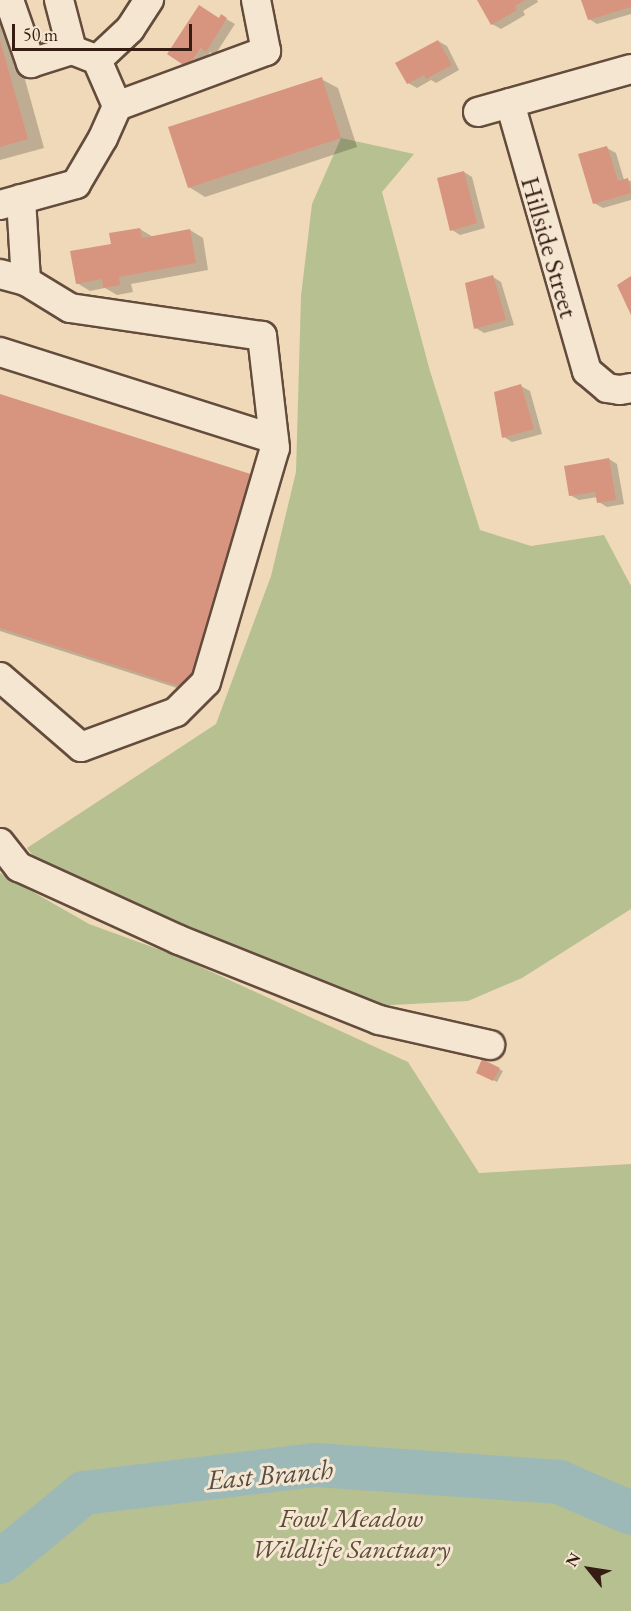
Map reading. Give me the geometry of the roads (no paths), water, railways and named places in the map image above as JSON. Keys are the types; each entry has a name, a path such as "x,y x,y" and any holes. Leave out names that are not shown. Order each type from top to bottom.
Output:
{"street":[{"path":"9,0 31,63 84,55 130,29 149,0"},
{"path":"59,0 84,55 117,106"},
{"path":"123,0 130,29"},
{"path":"0,677 81,747 176,712 206,682 275,448 262,336 70,308 13,277 10,202 76,184 103,138 117,106 266,51 256,0"},
{"path":"478,112 631,69"},
{"name":"Hillside Street","path":"510,103 586,370 602,385 620,390 631,388"},
{"path":"0,352 274,438"},
{"path":"0,843 19,867 179,940 379,1020 490,1045"}],"waterway":[{"name":"East Branch","path":"0,1562 84,1493 316,1465 559,1482 631,1513"}],"park label":[{"name":"Fowl Meadow Wildlife Sanctuary","path":"351,1532"}]}
